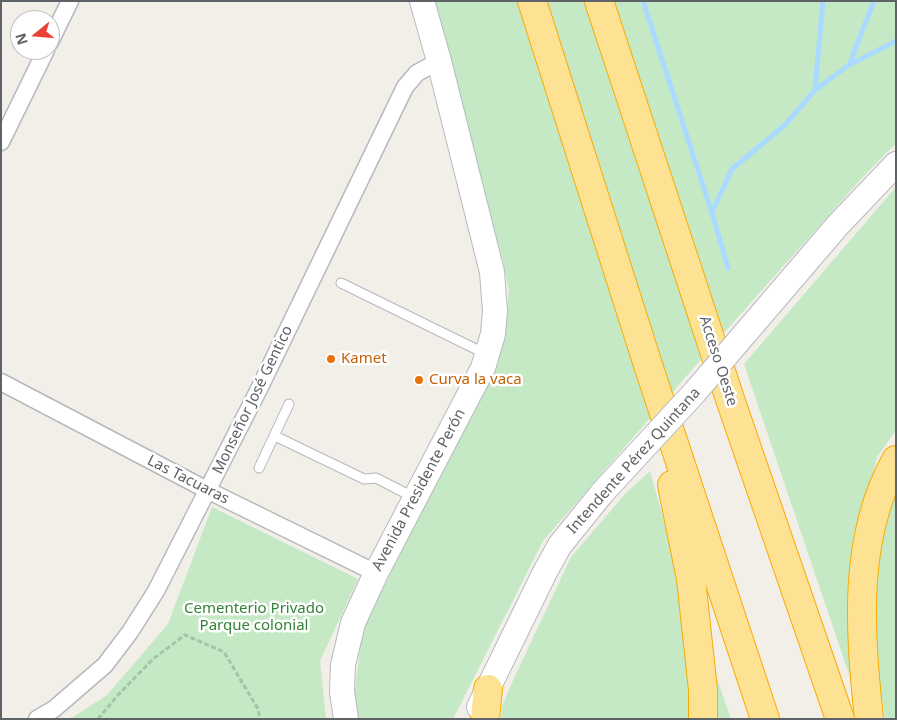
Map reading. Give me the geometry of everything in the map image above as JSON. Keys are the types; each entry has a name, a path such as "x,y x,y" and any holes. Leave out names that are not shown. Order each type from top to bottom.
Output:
{"highway":[{"path":"532,1 649,368 765,719"},
{"name":"Acceso Oeste","path":"599,1 728,393 840,719"},
{"path":"649,368 691,579 703,719"},
{"path":"869,719 862,630 865,557 876,509 896,460"},
{"path":"485,719 488,689"}],"street":[{"path":"60,22 70,1"},
{"name":"Avenida Presidente Perón","path":"346,719 342,692 343,664 353,623 376,573 483,368 493,334 495,311 492,272 422,1"},
{"path":"1,142 41,60"},
{"name":"Monseñor José Gentico","path":"37,719 60,704 105,665 130,632 156,591 259,389 405,86 417,73 439,61"},
{"name":"Intendente Pérez Quintana","path":"474,719 534,592 560,545 602,493 695,392 837,226 896,164"},
{"name":"Las Tacuaras","path":"1,382 207,490 376,573"}],"lane":[{"path":"341,283 488,355"},
{"path":"259,468 289,404"},
{"path":"274,436 364,480 376,478 415,498"}],"path":[{"path":"98,719 152,660 185,635 224,652 258,709 260,719"}],"green space":[{"path":"429,1 896,1 896,143 861,179 730,326 543,541 453,719 357,719 353,707 362,632 492,367 506,319 509,291 502,256"},
{"path":"896,187 896,430 877,457 860,527 854,689 744,364"},
{"path":"650,471 678,571 693,719 501,719 502,706 571,557 626,493"},
{"path":"896,492 896,719 885,719 876,652 875,583 882,533"},
{"name":"Cementerio Privado Parque colonial","path":"212,507 358,579 320,661 326,719 70,719 107,695 168,624"},
{"path":"717,679 731,719 715,719 713,680"}],"waterway":[{"path":"643,1 728,268"},
{"path":"712,212 732,169 785,125 815,90 823,1"},
{"path":"849,65 874,1"},
{"path":"815,90 849,65 896,41"}],"place":[{"name":"Kamet","path":"331,359"},
{"name":"Curva la vaca","path":"419,380"}]}
